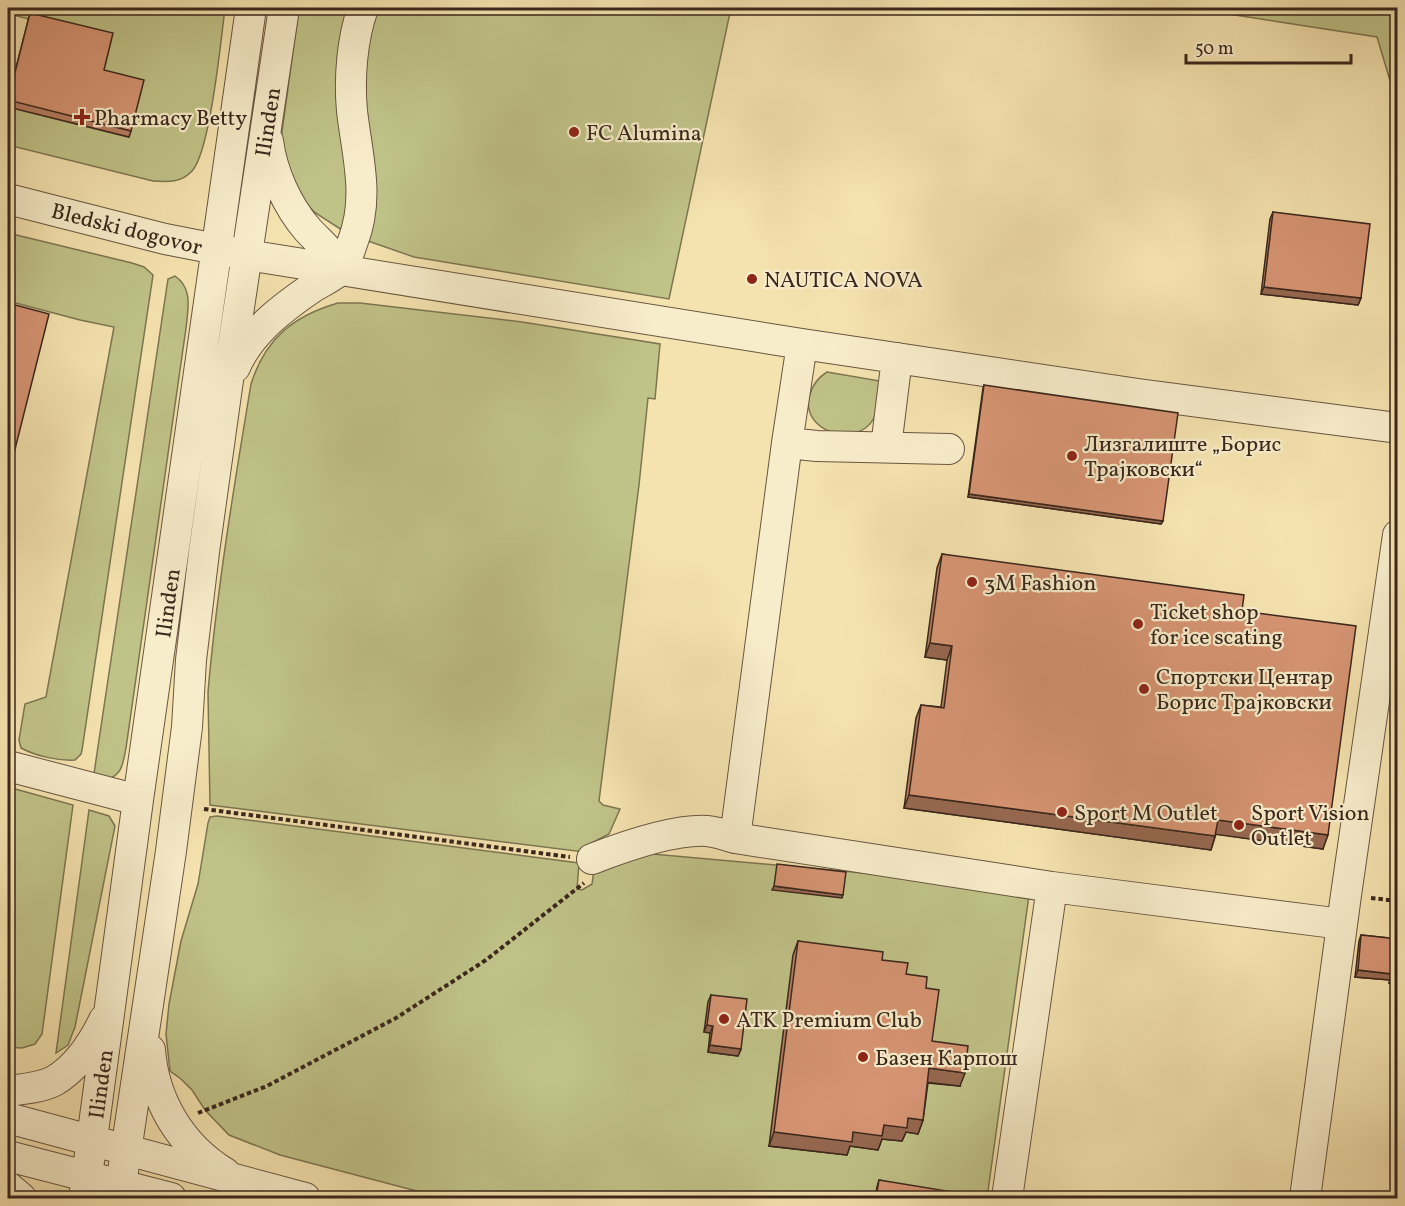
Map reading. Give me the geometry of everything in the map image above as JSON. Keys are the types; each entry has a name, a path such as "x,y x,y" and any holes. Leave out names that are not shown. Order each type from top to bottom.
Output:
{"street":[{"name":"Ilinden","path":"85,1188 251,8"},
{"name":"Ilinden","path":"120,1192 187,726 191,660 204,552 284,8"},
{"path":"227,387 238,359 252,338 293,301 341,269 354,239 360,218 362,177 352,110 351,85 356,38 363,8"},
{"path":"266,126 269,153 286,195 306,228 327,249 341,269"},
{"name":"Bledski dogovor","path":"8,199 165,239 247,255 802,344 1138,394 1398,428"},
{"path":"735,837 802,344"},
{"path":"886,447 897,358"},
{"path":"787,443 817,446 949,449"},
{"path":"1305,1198 1398,535"},
{"path":"8,766 138,800"},
{"path":"592,860 627,845 689,831 709,831 1052,887 1342,924"},
{"path":"1007,1198 1052,887"},
{"path":"8,1091 33,1088 52,1082 63,1074 86,1050 99,1030 111,1003"},
{"path":"148,1008 152,1072 164,1108 187,1140 214,1166 247,1183"},
{"path":"8,1118 305,1198"},
{"path":"8,1156 85,1188 171,1198"},
{"path":"8,1187 21,1198"}],"path":[{"path":"196,1113 267,1086 396,1018 455,982 590,879 592,860 204,809"}],"green space":[{"path":"15,8 225,8 209,120 198,160 192,171 179,180 153,181 8,145 8,107 128,137 102,76 111,40 13,15"},
{"name":"FC Alumina","path":"299,8 731,8 669,299 414,257 348,234 314,212 296,191 280,146"},
{"path":"1190,8 1397,8 1397,104 1377,37"},
{"path":"8,233 132,263 144,267 153,275 82,750 75,760 54,759 33,753 21,748 19,740 25,704 46,697 114,327 8,301"},
{"path":"175,276 181,281 187,293 186,328 126,748 119,771 108,779 94,774 168,279"},
{"path":"338,303 360,303 522,322 660,344 655,399 648,398 599,801 603,805 620,809 609,834 584,847 584,852 210,805 208,692 226,538 251,384 264,354 283,332 294,322 307,315"},
{"path":"827,372 880,381 876,414 866,428 855,433 831,432 820,426 813,418 809,407 810,394 817,381"},
{"path":"8,787 73,805 42,1034 35,1044 22,1048 8,1047"},
{"path":"89,810 109,816 115,826 75,1027 68,1045 56,1053"},
{"path":"217,816 579,863 577,889 582,890 592,884 597,849 1030,888 987,1198 443,1198 280,1155 229,1135 205,1110 192,1090 170,1071 166,1034 169,1004 181,941 198,884 208,823 210,817"}],"building":[{"path":"30,13 113,33 104,70 144,80 131,131 8,100"},
{"path":"1273,212 1370,224 1361,298 1264,287"},
{"path":"8,303 49,314 8,477"},
{"name":"Лизгалиште „Борис Трајковски“","path":"984,385 1178,413 1163,521 969,494"},
{"name":"Спортски Центар Борис Трајковски","path":"942,554 1244,595 1242,611 1356,626 1328,835 1218,820 1215,836 909,795 921,705 944,708 952,646 930,643"},
{"path":"777,864 846,872 843,895 774,886"},
{"path":"1361,935 1398,939 1398,977 1392,977 1392,974 1358,970"},
{"name":"Базен Карпош","path":"798,941 883,952 882,960 908,963 906,974 927,977 926,988 939,990 932,1041 968,1046 965,1073 929,1068 923,1120 908,1118 907,1128 884,1125 882,1136 853,1132 852,1142 774,1132"},
{"name":"ATK Premium Club","path":"711,995 747,999 741,1049 710,1045 713,1026 707,1025"},
{"path":"879,1180 959,1193 958,1198 876,1198"}],"place":[{"name":"Pharmacy Betty","path":"82,117"},
{"name":"FC Alumina","path":"574,132"},
{"name":"NAUTICA NOVA","path":"752,279"},
{"name":"Лизгалиште „Борис Трајковски“","path":"1072,456"},
{"name":"3M Fashion","path":"972,582"},
{"name":"Ticket shop for ice scating","path":"1138,624"},
{"name":"Спортски Центар Борис Трајковски","path":"1144,689"},
{"name":"Sport M Outlet","path":"1062,812"},
{"name":"Sport Vision Outlet","path":"1239,825"},
{"name":"ATK Premium Club","path":"724,1019"},
{"name":"Базен Карпош","path":"863,1057"}]}
